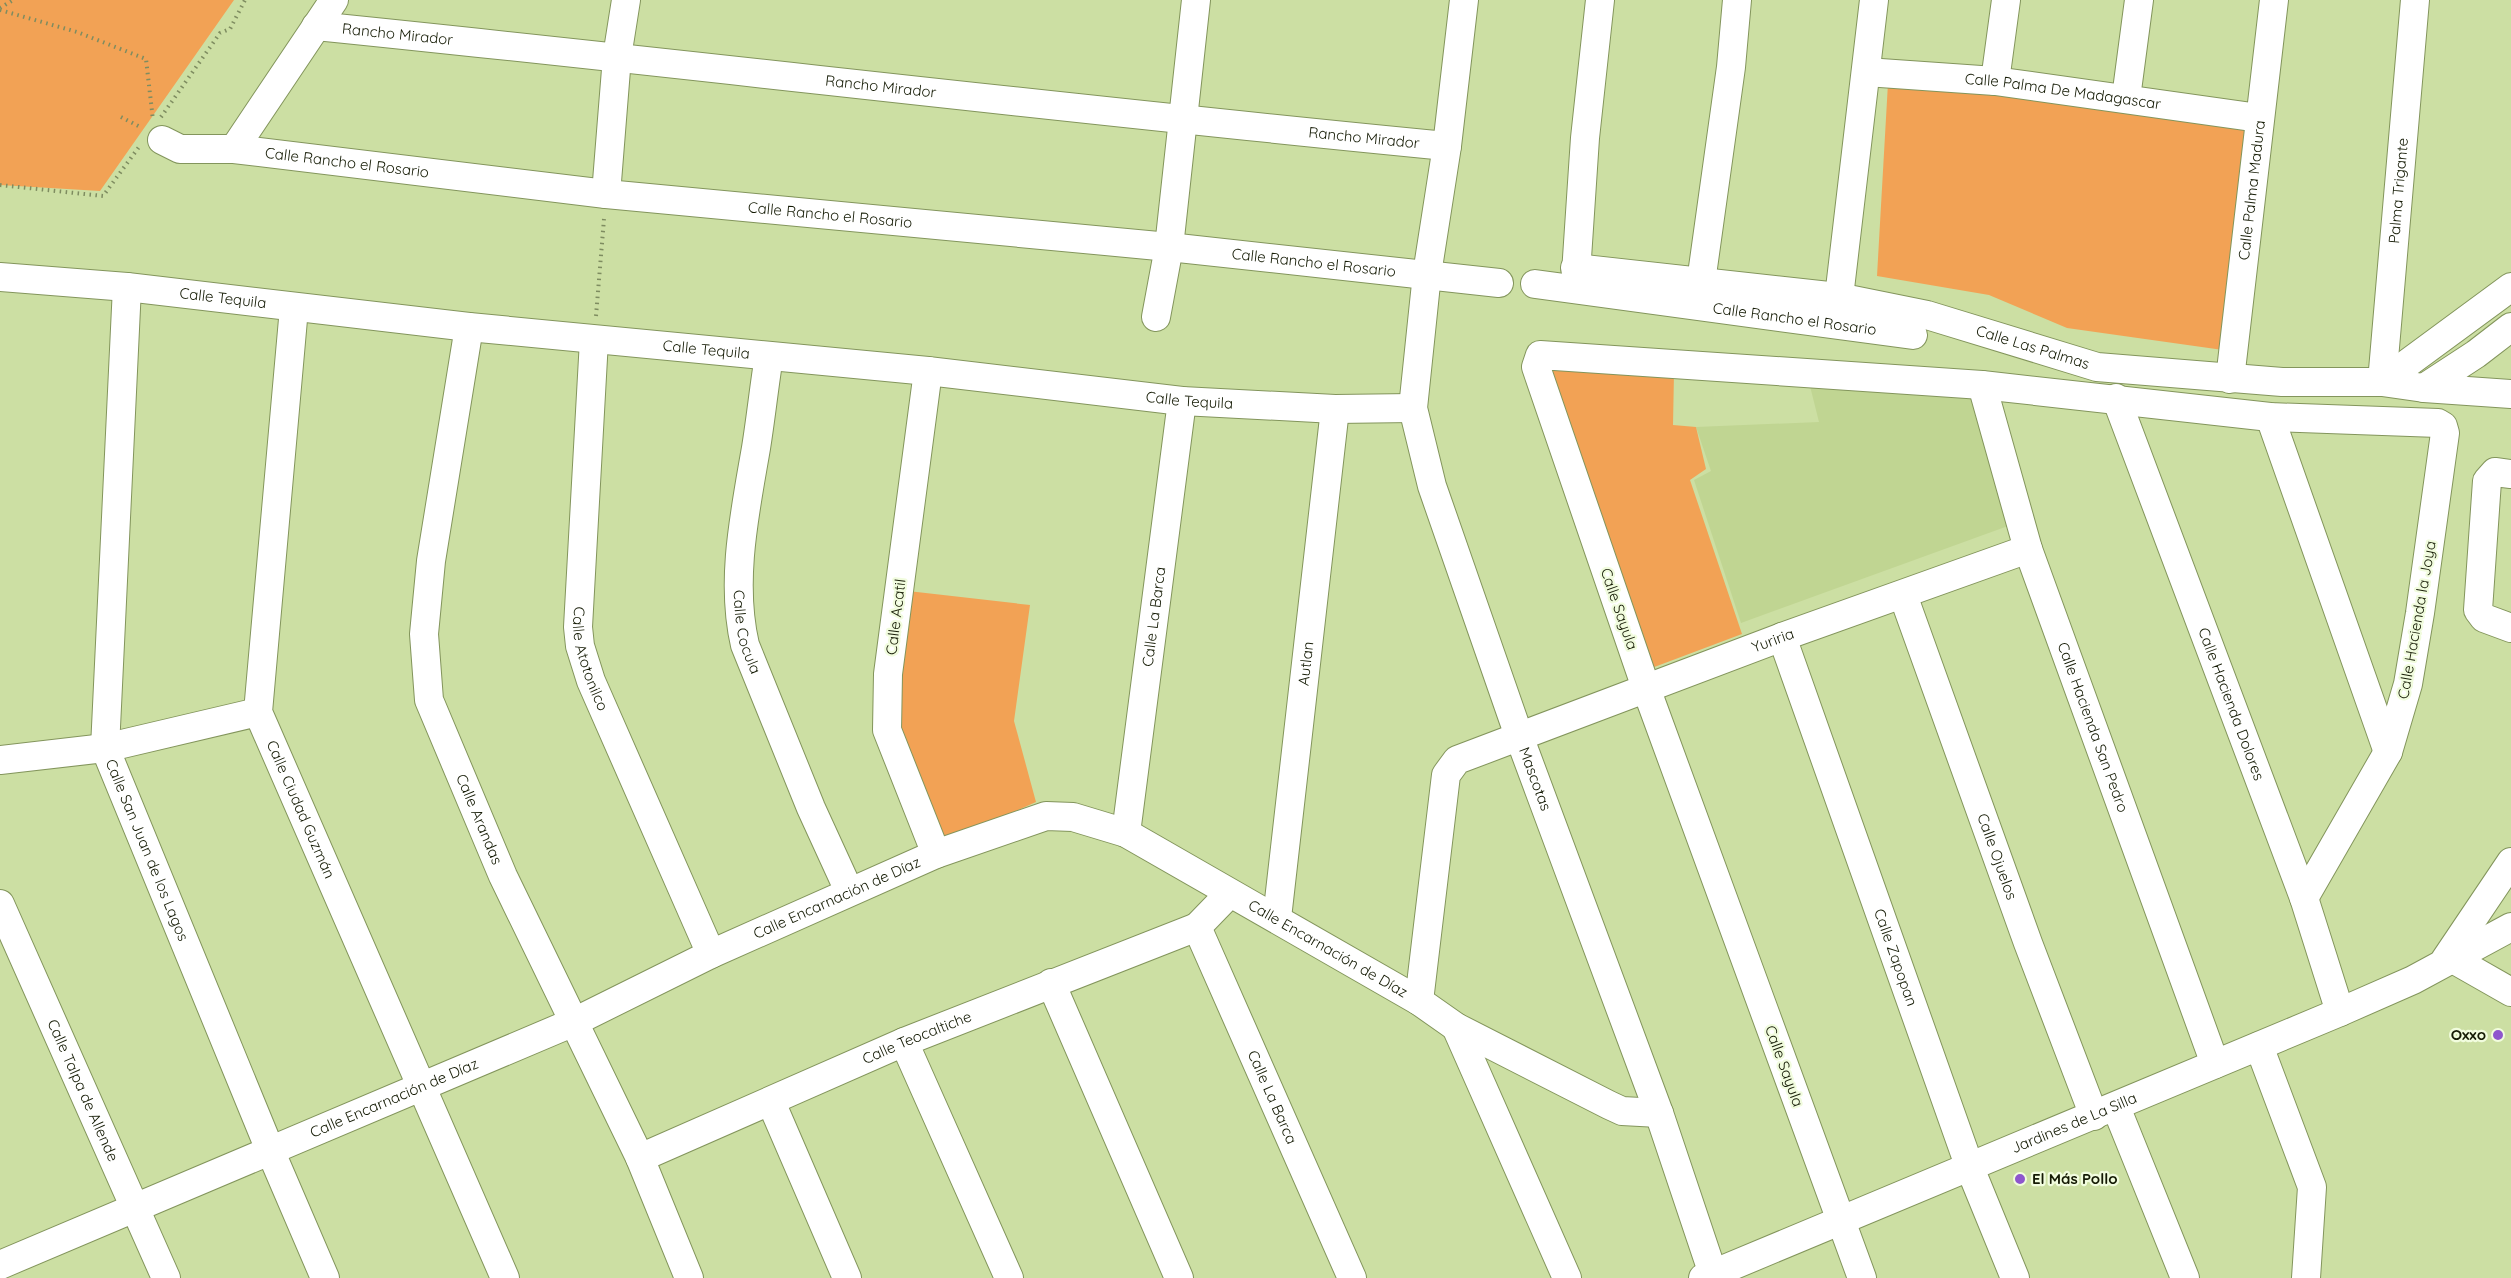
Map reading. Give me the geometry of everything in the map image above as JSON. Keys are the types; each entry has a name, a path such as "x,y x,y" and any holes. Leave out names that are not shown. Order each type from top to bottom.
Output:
{"street":[{"path":"234,149 334,0"},
{"path":"606,194 617,57 626,0"},
{"path":"1156,317 1169,247 1185,121 1196,0"},
{"name":"Mascotas","path":"1458,0 1447,146 1427,274 1413,408 1432,486 1519,736 1659,1113 1708,1276"},
{"path":"1600,0 1585,138 1575,278 1701,282 1838,310 1874,0"},
{"path":"1701,282 1731,67 1737,0"},
{"path":"1995,81 2006,0"},
{"path":"2126,98 2139,0"},
{"name":"Calle Palma Madura","path":"2230,379 2274,0"},
{"name":"Palma Trigante","path":"2382,382 2415,0"},
{"name":"Rancho Mirador","path":"316,26 617,57 1185,121 1447,146"},
{"name":"Calle Palma De Madagascar","path":"1866,72 1995,81 2259,118"},
{"name":"Calle Rancho el Rosario","path":"152,137 180,149 234,149 606,194 1169,247 1499,283"},
{"name":"Calle Tequila","path":"0,277 128,287 469,327 928,371 1182,401 1335,409 1413,408"},
{"name":"Calle Rancho el Rosario","path":"1535,284 1575,278 1838,310 1913,335"},
{"name":"Calle San Juan de los Lagos","path":"128,287 105,748 325,1278"},
{"path":"2382,382 2511,287"},
{"name":"Calle Ciudad Guzmán","path":"294,308 258,712 505,1278"},
{"name":"Calle Las Palmas","path":"1838,310 1927,315 2097,367 2230,379 2382,382 2424,388 2511,394"},
{"name":"Calle Arandas","path":"469,327 430,561 424,634 429,700 503,876 640,1158 689,1278"},
{"path":"2424,388 2476,354 2511,327"},
{"name":"Calle Atotonilco","path":"594,340 578,627 580,646 591,681 711,954"},
{"name":"Calle Sayula","path":"1862,1278 1646,688 1536,367 1537,358 1544,354 1982,385"},
{"name":"Calle Cocula","path":"769,356 745,510 738,596 740,623 745,645 849,891"},
{"name":"Calle Acatil","path":"928,371 888,674 887,730 936,854"},
{"path":"1982,385 2116,398 2270,417 2388,752"},
{"name":"Calle Hacienda San Pedro","path":"1982,385 2028,549 2215,1064"},
{"name":"Calle Hacienda Dolores","path":"2116,398 2304,898 2340,1012"},
{"name":"Calle La Barca","path":"1126,833 1182,401"},
{"name":"Autlan","path":"1277,918 1335,409"},
{"name":"Calle Hacienda la Joya","path":"2270,417 2438,423 2443,426 2445,433 2436,508 2408,684 2388,752 2304,898"},
{"path":"2511,474 2495,472 2487,482 2478,610 2484,618 2511,628"},
{"name":"Yuriria","path":"1419,1001 1446,775 1457,760 1782,637 2028,549"},
{"name":"Calle Ojuelos","path":"1903,595 2028,943 2105,1112 2185,1278"},
{"name":"Calle Zapopan","path":"1782,637 1970,1168 2015,1278"},
{"path":"0,760 105,748 258,712"},
{"name":"Calle Encarnación de Díaz","path":"0,1265 574,1022 711,954 849,891 936,854 1046,816 1073,817 1126,833 1419,1001 1456,1027 1609,1105 1636,1113 1659,1113"},
{"path":"2511,862 2447,962 2511,992"},
{"path":"1197,927 1229,894"},
{"name":"Calle Talpa de Allende","path":"0,904 166,1278"},
{"name":"Calle La Barca","path":"1197,927 1352,1278"},
{"name":"Calle Teocaltiche","path":"640,1158 904,1042 1197,927"},
{"name":"Jardines de La Silla","path":"1708,1276 2340,1012 2447,962 2511,927"},
{"path":"1051,983 1179,1278"},
{"path":"1456,1027 1567,1278"},
{"path":"904,1042 1009,1278"},
{"path":"2259,1046 2312,1187 2306,1278"},
{"path":"771,1102 847,1278"}],"path":[{"path":"0,9 13,0"},
{"path":"0,9 77,32 146,59 154,127 220,33 230,29 245,0"},
{"path":"0,185 103,196 152,137 121,117"},
{"path":"594,340 606,194"}],"shaded area":[{"path":"0,0 234,0 100,191 0,185"},
{"path":"1888,83 2250,125 2230,351 2067,328 1989,295 1877,276"},
{"path":"1548,362 1674,373 1673,425 1696,427 1706,469 1690,480 1742,634 1649,669"},
{"path":"1810,386 1977,399 2019,522 1741,623 1694,480 1711,471 1696,427 1819,422"},
{"path":"908,591 1030,605 1014,721 1036,802 942,844 895,722"}],"place":[{"name":"Oxxo","path":"2498,1035"},
{"name":"El Más Pollo","path":"2020,1179"}]}
